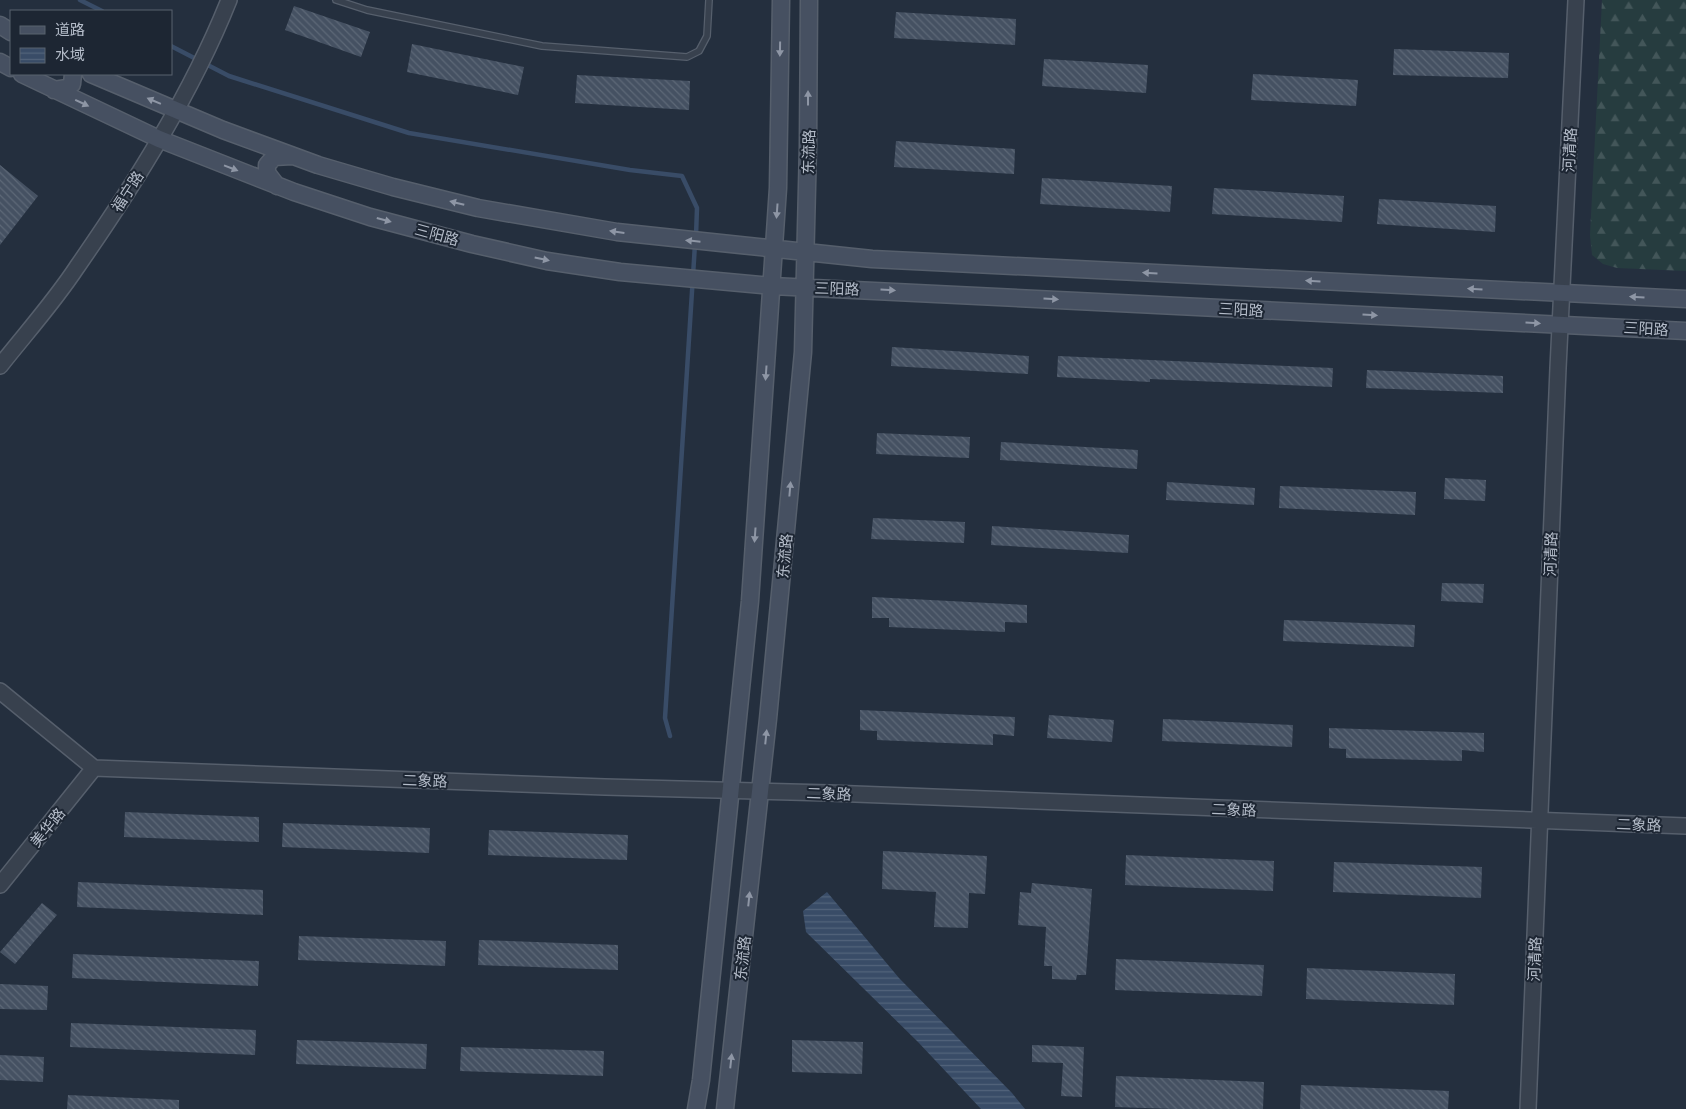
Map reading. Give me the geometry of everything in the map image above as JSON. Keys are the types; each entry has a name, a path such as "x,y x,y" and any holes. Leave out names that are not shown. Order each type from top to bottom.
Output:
{"main road":[{"name":"东流路","path":"696,1109 701,1080 750,601 778,188 780,0"},
{"name":"东流路","path":"725,1109 760,791 802,362 806,252 809,0"},
{"name":"三阳路","path":"24,75 158,139 277,186 370,217 472,244 547,260 666,277 772,286 1686,331"},
{"path":"54,90 67,88 72,84 73,75"},
{"name":"三阳路","path":"93,75 223,130 295,156 394,187 478,208 550,222 665,238 872,259 1686,299"},
{"path":"277,186 267,173 267,165 274,157 295,156"}],"street":[{"name":"福宁路","path":"0,366 76,269 137,178 190,85 216,34 229,0"},
{"name":"河清路","path":"1528,1109 1560,324 1576,0"},
{"path":"0,691 94,768"},
{"name":"二象路","path":"94,768 1686,826"},
{"name":"美华路","path":"0,885 94,768"}],"lane":[{"path":"336,0 367,10 542,46 687,57 699,51 707,36 709,0"}],"green space":[{"path":"1602,0 1686,0 1686,271 1617,268 1603,264 1592,255 1590,235"}],"water":[{"path":"827,892 899,978 1012,1093 1025,1109 981,1109 918,1042 806,932 803,911"}],"building":[{"path":"294,6 370,32 361,57 285,30"},
{"path":"896,12 1016,19 1015,45 894,38"},
{"path":"412,44 524,67 518,95 407,72"},
{"path":"1394,49 1509,53 1508,78 1393,75"},
{"path":"1044,59 1148,65 1146,93 1042,86"},
{"path":"1253,74 1358,80 1356,106 1251,100"},
{"path":"577,75 690,81 689,110 575,103"},
{"path":"896,141 1015,149 1014,174 894,167"},
{"path":"0,165 38,196 0,245"},
{"path":"1042,178 1172,186 1170,212 1040,204"},
{"path":"1214,188 1344,196 1342,222 1212,214"},
{"path":"1379,199 1496,206 1495,232 1377,224"},
{"path":"892,347 1029,356 1028,374 891,366"},
{"path":"1058,356 1333,368 1332,387 1150,379 1150,382 1057,377"},
{"path":"1367,370 1503,376 1503,393 1366,388"},
{"path":"877,433 970,437 969,458 876,454"},
{"path":"1001,442 1138,450 1137,469 1000,460"},
{"path":"1445,478 1486,480 1485,501 1444,499"},
{"path":"1167,482 1255,488 1254,505 1166,500"},
{"path":"1280,486 1416,492 1415,515 1279,508"},
{"path":"873,518 965,522 964,543 871,539"},
{"path":"992,526 1129,535 1128,553 991,545"},
{"path":"1442,583 1484,584 1483,603 1441,601"},
{"path":"872,597 1027,605 1027,623 1005,622 1005,632 889,627 889,618 872,618"},
{"path":"1284,620 1415,625 1414,647 1283,641"},
{"path":"860,710 1015,717 1014,736 993,734 993,745 877,740 877,731 860,730"},
{"path":"1049,715 1114,720 1112,742 1047,738"},
{"path":"1163,719 1293,725 1292,747 1162,741"},
{"path":"1329,728 1484,733 1484,752 1462,750 1462,761 1346,758 1346,749 1329,748"},
{"path":"125,812 259,817 259,842 124,837"},
{"path":"283,823 430,828 429,853 282,847"},
{"path":"489,830 628,835 627,860 488,855"},
{"path":"883,851 987,856 985,894 969,893 968,928 934,927 936,892 882,889"},
{"path":"1126,855 1274,861 1273,891 1125,885"},
{"path":"1334,862 1482,867 1481,898 1333,892"},
{"path":"78,882 263,890 263,915 77,907"},
{"path":"1032,883 1092,889 1086,975 1077,975 1076,980 1052,979 1052,966 1044,966 1046,927 1018,925 1020,892 1031,893"},
{"path":"42,903 57,915 15,964 0,952"},
{"path":"299,936 446,941 445,966 298,960"},
{"path":"479,940 618,945 618,970 478,965"},
{"path":"73,954 259,961 258,986 72,978"},
{"path":"1116,959 1264,965 1262,996 1115,990"},
{"path":"1307,968 1455,974 1454,1005 1306,999"},
{"path":"0,984 48,986 47,1010 0,1009"},
{"path":"71,1023 256,1030 255,1055 70,1047"},
{"path":"297,1040 427,1044 426,1069 296,1064"},
{"path":"792,1040 863,1042 862,1074 792,1072"},
{"path":"1032,1045 1084,1047 1082,1097 1061,1096 1063,1063 1032,1062"},
{"path":"461,1047 604,1051 603,1076 460,1071"},
{"path":"0,1055 44,1057 43,1082 0,1080"},
{"path":"1116,1076 1264,1082 1263,1109 1115,1107"},
{"path":"1301,1085 1449,1091 1448,1109 1300,1109"},
{"path":"68,1095 179,1100 179,1109 67,1109"}],"waterway":[{"path":"80,0 100,10"},
{"path":"172,47 229,76 409,133 630,170 682,176 697,208 696,236"},
{"path":"670,736 665,718 695,244"}]}
